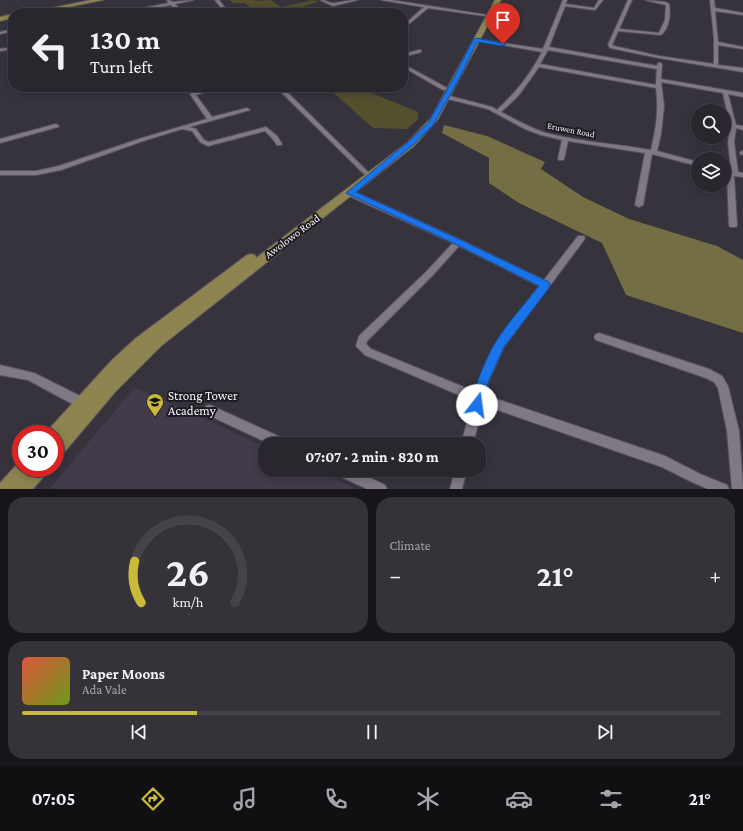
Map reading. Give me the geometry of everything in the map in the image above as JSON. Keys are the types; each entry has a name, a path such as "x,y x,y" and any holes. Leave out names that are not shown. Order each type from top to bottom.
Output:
{"main road":[{"path":"53,8 86,1 100,0"},
{"name":"Awolowo Road","path":"62,425 117,364 141,342 366,173 431,121 445,89 494,0"},
{"name":"Awolowo Road","path":"64,439 87,410 148,347 350,193 411,144 431,121 446,97 498,0"},
{"path":"6,489 17,477"},
{"path":"22,489 32,477"}],"street":[{"path":"145,8 170,2 192,0"},
{"path":"217,0 223,8"},
{"path":"322,0 333,5 356,0"},
{"path":"383,0 486,15"},
{"path":"498,112 517,94 536,65 545,49 564,2 595,9 601,0"},
{"path":"630,0 610,45 612,47 659,57 743,70"},
{"path":"617,30 661,34 666,20 668,5 665,3 647,0"},
{"path":"712,0 716,43 716,66"},
{"path":"408,24 427,7"},
{"path":"712,9 743,14"},
{"path":"476,40 545,49 659,68"},
{"path":"716,43 743,48"},
{"path":"408,54 419,51"},
{"path":"639,205 651,152 658,134 661,106 658,87 659,57"},
{"path":"536,65 658,87"},
{"path":"408,68 445,89"},
{"path":"659,80 743,95"},
{"path":"200,92 193,94 210,119"},
{"path":"284,92 366,173"},
{"path":"725,92 733,126 730,152"},
{"name":"Eruwen Road","path":"446,97 475,104 498,112 527,128 544,134 565,139 651,152 691,162"},
{"path":"0,173 36,173 61,168 118,147 182,127 248,110"},
{"path":"0,140 56,126"},
{"path":"733,126 743,128"},
{"path":"182,127 194,130 202,141 208,144 266,129 275,137 279,144"},
{"path":"561,159 565,139"},
{"path":"731,172 743,175"},
{"path":"731,192 733,225"},
{"path":"350,193 458,242 545,285"},
{"path":"469,437 484,380 500,344 581,238"},
{"path":"458,242 429,274 362,339 361,346 368,352 478,398 629,448 665,462 696,478 723,489"},
{"path":"599,337 709,374 718,379 723,386 733,431 738,489"},
{"path":"0,370 30,376 82,403"},
{"path":"210,410 268,437"},
{"path":"355,477 381,489"},
{"path":"456,489 459,477"}],"shaded area":[{"path":"230,0 271,0 281,7 314,0 318,2 304,6 307,8 244,8 249,6 244,3 233,3"},
{"path":"333,92 369,92 418,112 418,119 407,129 373,128"},
{"path":"444,125 487,136 545,162 541,169 583,197 629,219 717,246 743,260 743,333 626,295 602,243 519,203 489,183 489,158 442,133"},
{"name":"Strong Tower Academy","path":"135,387 258,444 258,477 331,477 357,489 49,489 59,477 64,477 64,471"}],"place":[{"name":"Strong Tower Academy","path":"155,417"}],"route":[{"path":"477,405 484,380 500,344 545,285 458,242 350,193 411,144 431,124 476,40 503,44"}]}
